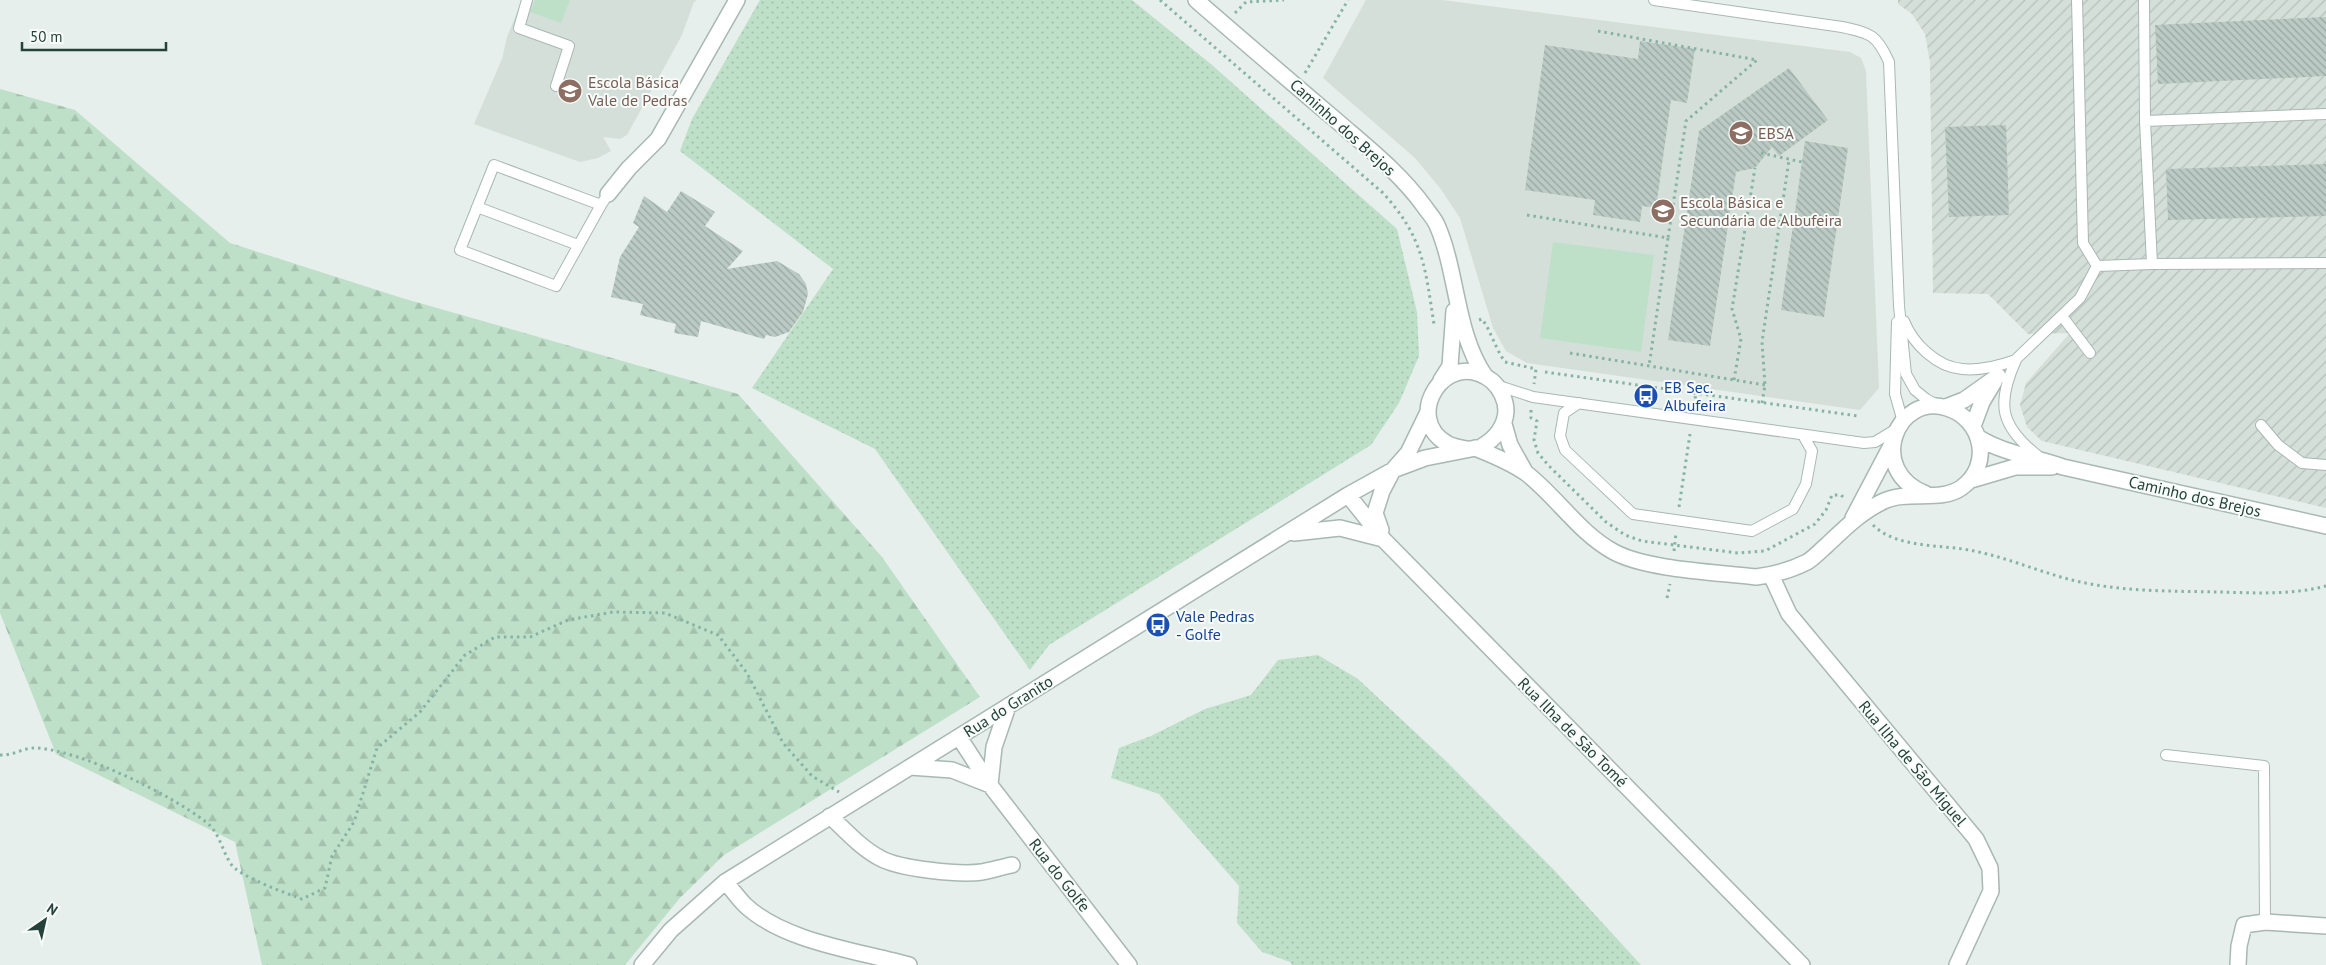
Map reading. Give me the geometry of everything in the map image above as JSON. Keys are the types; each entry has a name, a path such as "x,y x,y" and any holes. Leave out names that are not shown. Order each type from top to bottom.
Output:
{"street":[{"path":"605,200 628,168 658,139 737,0"},
{"name":"Caminho dos Brejos","path":"1196,0 1386,163 1416,195 1436,224 1454,279 1462,322 1470,347 1476,363 1491,380"},
{"name":"Caminho dos Brejos","path":"1437,384 1450,366 1451,360 1454,323 1454,279"},
{"path":"1526,474 1510,445 1504,424 1506,410 1503,396 1491,380 1473,372 1455,373 1437,384 1430,396 1428,412 1431,425 1438,436 1449,445 1501,458 1526,474 1595,539 1614,552 1640,562 1674,567 1756,577 1771,575 1808,561 1856,516 1884,501 1926,494 1950,493 1961,488 1970,480 1980,460 1976,432 1982,402 1998,376"},
{"path":"1943,407 1964,400 1998,376"},
{"path":"1856,516 1898,431 1913,413 1927,407 1943,407 1956,411 1995,448 2040,458 2064,467"},
{"name":"Rua do Granito","path":"1393,470 1408,453 1428,412"},
{"path":"1471,449 1488,443 1504,424"},
{"path":"1898,431 1894,462 1903,480 1913,489 1926,494"},
{"name":"Rua do Granito","path":"642,965 671,930 726,882 830,816 1393,470 1425,458 1471,449"},
{"path":"1970,480 2015,468 2064,467"},
{"name":"Caminho dos Brejos","path":"2064,467 2326,526"},
{"path":"1383,539 1375,513 1382,490 1393,470"},
{"name":"Rua Ilha de São Tomé","path":"1348,496 1383,539 1802,965"},
{"path":"1285,535 1340,528 1383,539"},
{"name":"Rua Ilha de São Miguel","path":"1771,575 1790,614 1976,839 1990,868 1991,891 1957,965"},
{"path":"910,767 952,770 990,785 994,747 1008,706"},
{"name":"Rua do Golfe","path":"958,737 990,785 1129,965"},
{"path":"830,816 864,849 882,860 900,866 964,873 981,872 1012,865"},
{"path":"726,882 745,905 768,922 791,934 906,965"},
{"path":"2238,965 2239,946 2244,925 2265,922 2326,926"}],"lane":[{"path":"527,0 518,28 569,46 556,86"},
{"path":"1654,0 1842,27 1875,37 1889,62 1899,306 1906,374 1915,390 1926,400 1943,407"},
{"path":"2077,0 2083,243 2096,266"},
{"path":"2144,0 2145,121 2152,264"},
{"path":"2145,121 2326,114"},
{"path":"494,165 605,200 556,286 460,250 494,165"},
{"path":"477,207 578,245"},
{"path":"2096,266 2326,262"},
{"path":"1998,376 2080,298 2096,266"},
{"path":"1899,306 1908,332 1922,349 1939,361 1961,369 1996,366 2016,360"},
{"path":"1491,380 1532,397 1875,442 1898,431 1895,394 1895,340 1899,306"},
{"path":"2062,316 2090,353"},
{"path":"2016,360 2006,382 2004,404 2008,426 2020,443 2040,458"},
{"path":"1579,403 1564,413 1560,436 1565,450 1633,514 1752,531 1793,509 1806,484 1812,451 1803,434"},
{"path":"2261,425 2278,445 2302,464 2326,465"},
{"path":"2166,754 2264,766 2265,922"}],"path":[{"path":"1160,0 1368,180 1397,209 1419,245 1430,286 1435,326"},
{"path":"1224,24 1246,2 1284,0"},
{"path":"1297,86 1348,0"},
{"path":"1598,31 1757,60 1686,121 1649,366"},
{"path":"1762,153 1802,162"},
{"path":"1762,403 1765,385 1762,342 1788,160"},
{"path":"1734,380 1741,339 1732,309 1755,168"},
{"path":"1527,216 1668,238"},
{"path":"1482,319 1498,353 1505,362 1536,369 1531,418 1537,421 1534,440 1538,453 1606,522 1625,535 1642,541 1738,553 1765,551 1814,524 1826,510 1832,495 1841,495 1856,516 1880,532 1912,543 1963,549 1995,556 2086,583 2131,589 2247,593 2309,591 2326,586"},
{"path":"1570,353 1765,385"},
{"path":"1545,372 1858,416"},
{"path":"1667,598 1674,567 1674,544 1696,393"},
{"path":"0,755 9,756 34,748 60,752 141,784 179,804 208,824 222,843 232,866 269,887 302,899 325,888 332,856 354,822 378,748 420,712 465,655 495,637 530,637 568,620 613,612 664,613 718,635 747,673 783,744 812,776 854,802"}],"shaded area":[{"name":"Escola Básica Vale de Pedras","path":"522,0 697,0 694,2 682,35 627,135 620,139 603,137 611,151 598,158 580,162 474,124 502,59 507,37"},
{"name":"Escola Básica e Secundária de Albufeira","path":"1366,0 1442,0 1850,52 1861,58 1866,71 1879,388 1860,410 1527,363 1506,351 1493,328 1460,218 1440,188 1415,158 1323,78"},
{"path":"1898,0 2326,0 2326,508 2042,441 2027,427 2020,405 2026,383 2070,333 2028,334 1988,294 1933,293 1930,62 1925,34 1912,14 1898,4"}],"green space":[{"path":"535,0 570,0 561,23 530,12"},
{"path":"760,0 1132,0 1212,65 1397,229 1417,312 1419,356 1399,403 1371,445 1049,645 1030,670 875,449 752,388 833,269 680,151 692,119"},
{"path":"0,89 75,110 230,243 402,298 738,394 882,557 980,697 724,855 680,898 625,965 262,965 235,842 56,754 0,613"},
{"path":"1553,242 1654,255 1641,352 1540,338"},
{"path":"1318,655 1358,679 1445,760 1554,870 1641,965 1292,965 1290,962 1262,952 1237,923 1239,886 1159,794 1111,778 1119,748 1151,736 1205,709 1251,695 1278,660"}],"building":[{"path":"2326,17 2326,76 2158,84 2155,25"},
{"path":"1640,41 1695,49 1687,103 1671,100 1656,208 1642,206 1640,222 1593,215 1595,200 1525,190 1545,45 1638,59"},
{"path":"1789,68 1828,120 1779,156 1772,147 1755,168 1736,172 1710,346 1668,340 1699,131"},
{"path":"2006,125 2009,215 1949,217 1945,127"},
{"path":"1805,141 1848,148 1824,317 1781,310"},
{"path":"2326,164 2326,216 2168,220 2166,169"},
{"path":"681,191 715,212 705,226 743,251 727,269 777,261 799,274 806,284 808,294 803,312 789,332 775,337 766,335 764,339 701,321 698,337 674,333 676,324 640,315 643,304 611,297 620,257 639,227 633,223 644,196 667,212"}],"place":[{"name":"Escola Básica Vale de Pedras","path":"570,91"},
{"name":"EBSA","path":"1741,133"},
{"name":"Escola Básica e Secundária de Albufeira","path":"1663,211"},
{"name":"EB Sec. Albufeira","path":"1646,396"},
{"name":"Vale Pedras - Golfe","path":"1158,625"}]}
